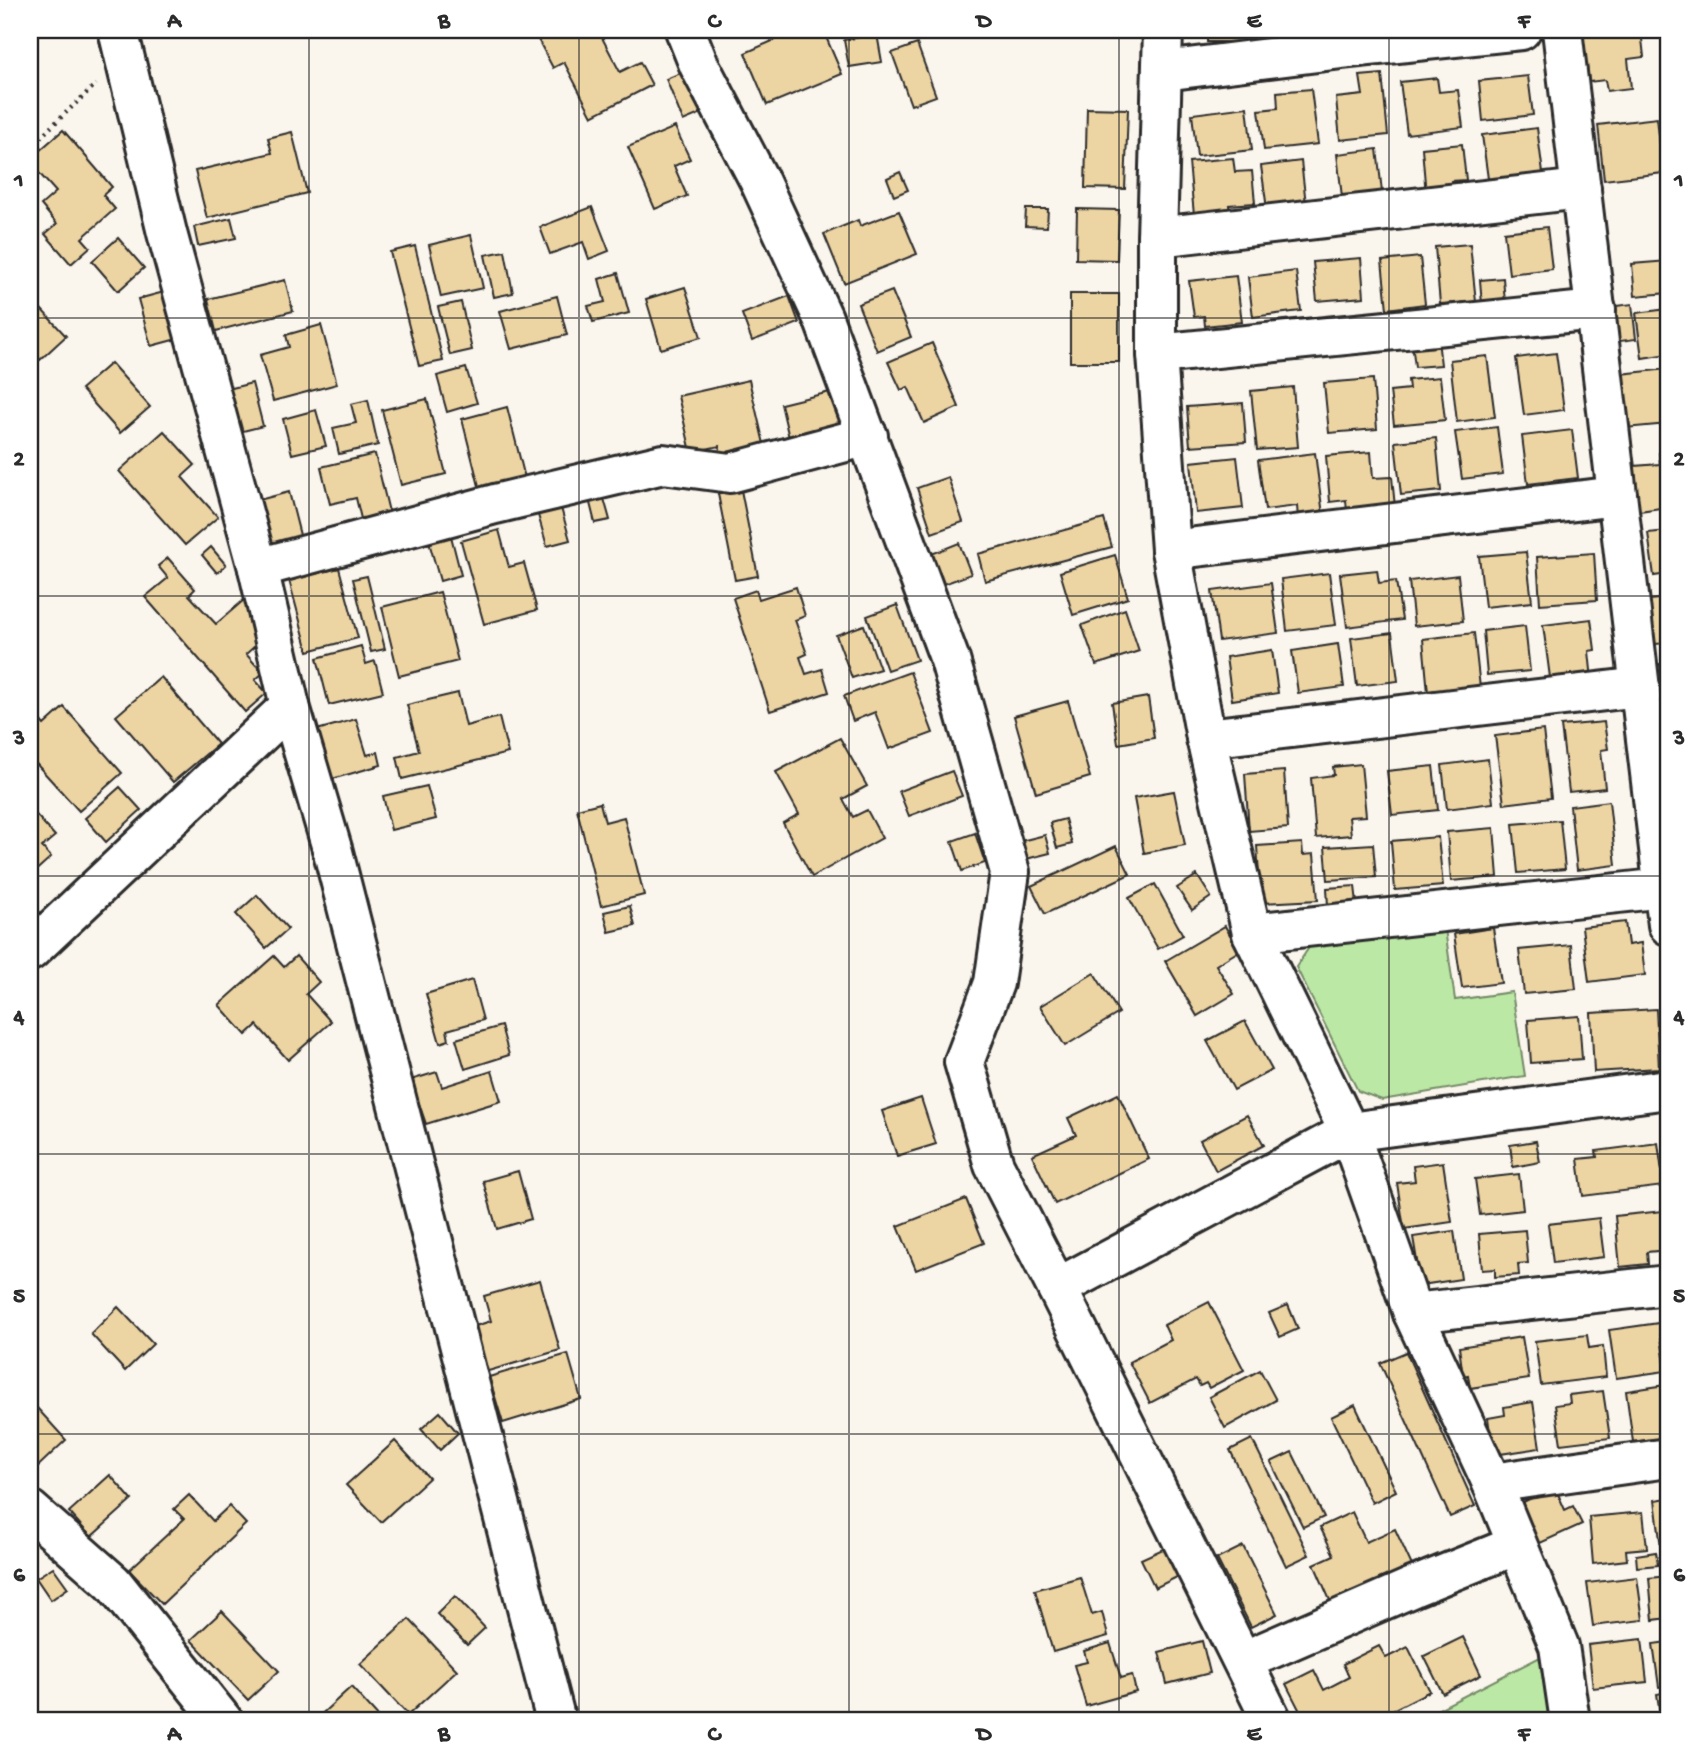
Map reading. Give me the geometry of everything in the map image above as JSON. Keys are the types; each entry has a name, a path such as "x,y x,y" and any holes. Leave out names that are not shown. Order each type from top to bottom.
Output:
{"street":[{"path":"685,30 699,65 759,180 823,318 950,660 1010,872 994,983 964,1062 994,1165 1272,1721"},
{"path":"1163,30 1157,237 1157,354 1171,550 1206,738 1252,933 1349,1132 1413,1312 1492,1483 1559,1646 1570,1721"},
{"path":"1163,71 1365,38 1521,30"},
{"path":"1252,933 1666,906 1562,30"},
{"path":"121,44 167,233 258,568 290,706 333,852 556,1721"},
{"path":"1157,237 1581,189"},
{"path":"1157,354 1596,310"},
{"path":"258,568 495,504 663,464 730,473 868,436"},
{"path":"1171,550 1617,496"},
{"path":"1206,738 1640,687"},
{"path":"30,951 290,706"},
{"path":"1057,1288 1349,1132 1668,1089"},
{"path":"1413,1312 1668,1285"},
{"path":"1492,1483 1668,1458"},
{"path":"30,1510 113,1583 223,1721"},
{"path":"1243,1661 1517,1545"}],"path":[{"path":"30,147 121,44"}],"green space":[{"path":"1445,929 1455,1000 1512,992 1525,1076 1382,1100 1358,1091 1296,967 1314,940"},
{"path":"1544,1655 1553,1721 1432,1721 1429,1714"}],"building":[{"path":"533,30 598,30 620,72 640,62 652,85 592,116 564,62 553,68"},
{"path":"773,30 823,30 842,74 767,105 745,53 777,39"},
{"path":"1207,30 1252,30 1252,42 1207,42"},
{"path":"1267,30 1326,30 1326,38 1267,37"},
{"path":"1582,30 1641,30 1644,57 1628,59 1631,88 1607,91 1605,80 1589,82"},
{"path":"877,34 882,62 849,67 844,40"},
{"path":"917,44 936,96 911,105 892,53"},
{"path":"690,69 707,111 683,121 666,79"},
{"path":"1382,74 1388,135 1340,140 1336,98 1363,95 1360,76"},
{"path":"1528,76 1533,115 1483,121 1479,81"},
{"path":"1437,78 1439,92 1458,90 1463,127 1407,134 1400,82"},
{"path":"1311,89 1318,144 1264,150 1259,110 1278,108 1277,92"},
{"path":"1247,107 1252,150 1197,156 1192,114"},
{"path":"1087,108 1128,109 1125,189 1085,188"},
{"path":"1657,118 1663,173 1604,180 1598,125"},
{"path":"675,127 690,159 674,166 687,196 655,209 628,147"},
{"path":"1537,128 1543,173 1488,179 1482,135"},
{"path":"63,130 112,187 103,195 115,209 82,238 90,247 71,264 45,234 57,224 41,205 56,192 30,163 30,159"},
{"path":"292,132 307,193 207,218 195,171 272,153 268,138"},
{"path":"1462,144 1466,180 1451,181 1452,193 1426,195 1422,148"},
{"path":"1377,149 1382,192 1342,197 1337,154"},
{"path":"1233,158 1235,172 1252,171 1255,203 1229,205 1230,212 1194,215 1189,162"},
{"path":"1301,161 1306,204 1267,209 1261,166"},
{"path":"900,172 908,190 894,196 887,178"},
{"path":"592,207 609,251 589,259 583,242 550,254 540,227"},
{"path":"1026,209 1048,209 1047,227 1025,226"},
{"path":"1077,209 1119,210 1117,260 1076,259"},
{"path":"899,211 917,254 844,283 824,234 858,220 860,226"},
{"path":"231,218 236,238 198,246 194,227"},
{"path":"1547,227 1552,269 1509,274 1504,232"},
{"path":"471,235 483,288 441,297 429,245"},
{"path":"118,238 144,268 118,291 92,261"},
{"path":"1470,244 1476,302 1440,304 1435,247"},
{"path":"415,246 443,361 419,366 390,252"},
{"path":"505,251 513,293 494,297 485,255"},
{"path":"1420,257 1425,304 1387,309 1382,261"},
{"path":"1361,258 1364,297 1317,301 1313,262"},
{"path":"1668,261 1668,293 1635,296 1632,264"},
{"path":"1296,271 1301,311 1253,317 1248,277"},
{"path":"618,273 629,313 593,322 588,306 605,302 599,279"},
{"path":"1236,276 1242,322 1205,326 1204,316 1194,317 1189,281"},
{"path":"1503,278 1505,302 1482,304 1480,280"},
{"path":"285,280 293,311 216,331 208,299"},
{"path":"685,287 701,337 661,349 646,299"},
{"path":"892,291 911,337 877,351 858,304"},
{"path":"164,292 177,339 151,346 138,299"},
{"path":"1070,294 1119,294 1119,362 1070,362"},
{"path":"557,296 567,335 511,349 500,311"},
{"path":"789,296 799,323 752,341 742,314"},
{"path":"30,297 66,336 40,360 30,348"},
{"path":"461,302 472,350 450,355 438,307"},
{"path":"1632,304 1636,339 1613,342 1608,307"},
{"path":"1668,309 1668,354 1642,358 1636,313"},
{"path":"321,325 337,384 273,401 260,355 289,347 286,335"},
{"path":"1438,340 1441,365 1415,367 1412,343"},
{"path":"932,343 959,407 924,423 908,387 901,390 888,362"},
{"path":"1556,353 1564,410 1524,415 1516,358"},
{"path":"1487,356 1495,417 1457,422 1450,360"},
{"path":"111,363 150,407 120,433 81,389"},
{"path":"466,368 477,403 447,412 437,376"},
{"path":"1668,369 1668,424 1625,428 1620,374"},
{"path":"1440,377 1445,420 1394,425 1390,391 1409,389 1408,380"},
{"path":"1373,379 1377,429 1329,433 1324,383"},
{"path":"749,380 764,444 719,454 720,446 691,452 678,396"},
{"path":"252,383 263,426 239,432 228,389"},
{"path":"1293,387 1298,447 1257,450 1251,391"},
{"path":"834,391 843,425 789,438 781,404"},
{"path":"427,399 446,474 401,485 382,410"},
{"path":"368,400 378,445 339,454 333,428 356,423 351,404"},
{"path":"1243,403 1246,442 1190,446 1187,407"},
{"path":"507,407 526,482 481,494 462,419"},
{"path":"316,410 326,446 292,454 283,419"},
{"path":"1497,427 1503,474 1462,479 1455,432"},
{"path":"1572,430 1578,478 1528,484 1522,436"},
{"path":"164,431 195,465 182,477 218,517 185,545 119,471"},
{"path":"1436,438 1441,491 1401,495 1395,442"},
{"path":"1371,452 1373,478 1392,477 1395,507 1347,511 1346,500 1330,502 1326,456"},
{"path":"1668,452 1668,507 1639,511 1634,466 1660,464 1659,453"},
{"path":"1315,453 1323,515 1298,518 1297,506 1265,510 1258,460"},
{"path":"375,454 390,516 362,523 356,498 330,504 321,467"},
{"path":"1237,457 1243,508 1196,513 1191,462"},
{"path":"948,477 963,522 932,533 917,488"},
{"path":"741,490 758,576 735,580 718,494"},
{"path":"289,492 302,543 272,550 259,500"},
{"path":"603,495 610,520 595,523 589,499"},
{"path":"561,508 570,540 547,546 538,515"},
{"path":"1104,519 1112,547 985,581 978,554"},
{"path":"499,530 509,567 524,563 537,610 484,624 461,541"},
{"path":"1668,531 1668,574 1654,576 1648,533"},
{"path":"451,536 461,575 440,581 429,542"},
{"path":"959,543 971,574 941,585 929,555"},
{"path":"211,547 226,565 217,573 202,555"},
{"path":"1526,552 1532,602 1485,607 1479,556"},
{"path":"1594,553 1597,600 1540,604 1537,557"},
{"path":"1115,555 1128,598 1073,615 1060,572"},
{"path":"168,558 195,589 189,595 216,624 245,599 255,646 246,654 263,673 255,680 267,693 245,712 145,597 168,578 158,566"},
{"path":"339,568 358,638 308,651 289,580"},
{"path":"1377,570 1379,583 1396,581 1402,620 1347,627 1340,574"},
{"path":"1329,573 1336,625 1287,631 1281,579"},
{"path":"1458,575 1463,621 1414,626 1409,581"},
{"path":"367,576 385,649 371,652 353,579"},
{"path":"1271,583 1278,633 1219,641 1212,591"},
{"path":"796,587 805,616 795,620 807,654 800,657 806,674 822,669 829,692 770,711 733,598 756,590 759,599"},
{"path":"440,592 458,661 399,676 382,607"},
{"path":"1668,598 1668,643 1655,644 1649,600"},
{"path":"897,605 917,660 887,670 867,616"},
{"path":"1125,609 1139,651 1096,665 1082,625"},
{"path":"1591,619 1595,650 1589,651 1592,680 1551,685 1543,625"},
{"path":"864,625 880,669 852,678 836,635"},
{"path":"1525,626 1530,671 1487,675 1483,631"},
{"path":"1392,633 1398,681 1357,686 1351,638"},
{"path":"1474,633 1480,688 1428,693 1423,639"},
{"path":"1338,644 1344,687 1298,693 1292,651"},
{"path":"361,646 366,664 375,661 383,692 329,705 317,658"},
{"path":"1272,650 1278,693 1232,700 1226,657"},
{"path":"1660,664 1668,664 1668,708 1666,708"},
{"path":"910,672 933,733 889,749 875,712 853,721 844,696"},
{"path":"161,677 218,744 173,782 116,716"},
{"path":"458,693 466,726 499,717 508,753 402,779 397,757 419,751 407,705"},
{"path":"1148,697 1154,738 1118,744 1112,703"},
{"path":"1068,701 1090,777 1036,793 1014,716"},
{"path":"64,707 122,773 79,811 30,757 30,708 44,725"},
{"path":"356,719 367,755 378,752 381,765 332,779 317,730"},
{"path":"1604,722 1608,749 1601,750 1605,788 1569,792 1561,726"},
{"path":"1543,730 1551,798 1504,804 1495,736"},
{"path":"840,738 867,786 843,799 853,817 867,810 882,838 812,877 783,823 799,814 776,772"},
{"path":"1488,759 1493,803 1447,809 1442,765"},
{"path":"1361,764 1366,816 1349,817 1351,835 1316,838 1311,778 1334,775 1333,767"},
{"path":"1433,766 1438,810 1392,815 1387,771"},
{"path":"952,771 962,796 909,816 899,791"},
{"path":"1284,771 1288,828 1249,831 1245,774"},
{"path":"427,786 436,819 391,830 383,796"},
{"path":"120,787 141,810 106,842 85,818"},
{"path":"1174,791 1185,845 1144,853 1134,798"},
{"path":"1609,801 1616,865 1577,870 1570,806"},
{"path":"600,803 605,822 624,817 644,895 601,906 577,809"},
{"path":"30,808 55,836 42,847 51,857 31,875"},
{"path":"1065,819 1072,844 1057,848 1050,823"},
{"path":"1560,820 1565,869 1518,873 1513,824"},
{"path":"1494,828 1498,877 1451,881 1447,832"},
{"path":"975,833 985,863 962,871 952,841"},
{"path":"1045,835 1050,853 1026,859 1021,841"},
{"path":"1438,837 1443,886 1395,890 1391,841"},
{"path":"1302,843 1303,855 1314,854 1318,900 1261,903 1257,846"},
{"path":"1373,844 1376,877 1328,880 1325,847"},
{"path":"1116,846 1130,874 1045,914 1031,886"},
{"path":"1197,875 1211,897 1192,910 1177,888"},
{"path":"1155,884 1183,935 1158,949 1129,898"},
{"path":"1355,886 1357,903 1328,906 1327,888"},
{"path":"257,895 288,929 266,948 236,914"},
{"path":"630,906 635,926 609,932 604,912"},
{"path":"1625,922 1628,945 1641,943 1645,975 1589,982 1582,927"},
{"path":"1225,926 1239,951 1216,965 1234,994 1197,1016 1165,961"},
{"path":"1493,928 1501,983 1462,988 1454,934"},
{"path":"1571,945 1576,989 1524,994 1519,950"},
{"path":"274,956 284,967 296,956 319,982 306,994 331,1022 288,1060 257,1025 246,1035 219,1005"},
{"path":"1094,973 1119,1013 1065,1046 1040,1006"},
{"path":"472,980 483,1020 447,1030 449,1040 440,1043 426,994"},
{"path":"1656,1009 1659,1068 1594,1072 1591,1013"},
{"path":"1579,1016 1582,1059 1531,1063 1528,1020"},
{"path":"1245,1021 1272,1070 1234,1090 1207,1041"},
{"path":"501,1026 509,1055 465,1069 456,1039"},
{"path":"492,1071 501,1101 426,1124 411,1080 437,1072 442,1087"},
{"path":"1118,1094 1149,1159 1055,1204 1032,1155 1076,1135 1068,1118"},
{"path":"921,1098 936,1144 897,1156 882,1111"},
{"path":"1247,1115 1264,1145 1216,1171 1200,1140"},
{"path":"1536,1141 1540,1162 1513,1167 1510,1145"},
{"path":"1658,1143 1664,1186 1583,1196 1578,1159 1597,1157 1596,1151"},
{"path":"1443,1162 1452,1222 1404,1229 1397,1183 1415,1181 1413,1166"},
{"path":"518,1171 531,1219 497,1229 483,1181"},
{"path":"1519,1174 1523,1210 1480,1215 1475,1179"},
{"path":"966,1199 984,1243 916,1270 898,1226"},
{"path":"1663,1211 1668,1250 1647,1252 1648,1264 1620,1267 1615,1216"},
{"path":"1599,1218 1604,1257 1553,1263 1548,1224"},
{"path":"1525,1230 1528,1263 1518,1264 1519,1275 1495,1277 1495,1269 1482,1270 1479,1234"},
{"path":"1454,1231 1461,1279 1421,1285 1413,1237"},
{"path":"540,1280 560,1350 485,1372 472,1327 491,1321 484,1296"},
{"path":"1209,1302 1244,1370 1209,1388 1206,1383 1200,1386 1196,1379 1150,1403 1129,1362 1171,1340 1164,1325"},
{"path":"1288,1305 1298,1329 1280,1337 1269,1313"},
{"path":"118,1307 153,1344 125,1371 91,1334"},
{"path":"1659,1323 1666,1371 1616,1378 1609,1330"},
{"path":"1587,1335 1589,1348 1603,1346 1606,1377 1541,1385 1535,1341"},
{"path":"1522,1337 1529,1379 1470,1388 1468,1375 1463,1376 1459,1347"},
{"path":"1406,1352 1475,1506 1450,1517 1380,1363"},
{"path":"568,1354 581,1399 503,1423 489,1377"},
{"path":"1260,1370 1276,1400 1225,1428 1209,1397"},
{"path":"1666,1385 1668,1437 1633,1442 1626,1391"},
{"path":"1603,1391 1610,1438 1561,1444 1555,1405 1570,1403 1569,1395"},
{"path":"1533,1402 1540,1448 1493,1455 1488,1418 1505,1415 1504,1407"},
{"path":"1355,1405 1396,1491 1372,1503 1331,1417"},
{"path":"37,1408 66,1440 30,1474 30,1414"},
{"path":"440,1412 458,1433 440,1450 421,1429"},
{"path":"1252,1439 1309,1555 1286,1566 1230,1450"},
{"path":"395,1441 429,1478 381,1522 346,1485"},
{"path":"1292,1452 1324,1517 1303,1527 1271,1462"},
{"path":"110,1475 132,1500 91,1537 69,1512"},
{"path":"1555,1487 1565,1510 1573,1506 1582,1524 1538,1544 1519,1504"},
{"path":"189,1495 213,1521 229,1506 246,1524 162,1604 129,1570 184,1519 174,1509"},
{"path":"1668,1498 1668,1555 1662,1556 1655,1500"},
{"path":"1352,1512 1366,1542 1395,1529 1413,1568 1332,1605 1314,1564 1334,1555 1320,1527"},
{"path":"1643,1512 1647,1548 1626,1550 1627,1560 1593,1564 1589,1517"},
{"path":"1243,1546 1277,1614 1251,1627 1217,1559"},
{"path":"1165,1548 1179,1576 1155,1588 1141,1559"},
{"path":"1656,1552 1658,1565 1637,1567 1636,1555"},
{"path":"53,1567 68,1588 51,1600 36,1578"},
{"path":"1668,1576 1668,1618 1653,1620 1649,1578"},
{"path":"1080,1577 1092,1615 1102,1612 1108,1636 1053,1652 1035,1590"},
{"path":"1637,1577 1643,1620 1593,1626 1587,1583"},
{"path":"455,1596 485,1628 467,1645 437,1614"},
{"path":"222,1611 279,1671 248,1700 191,1640"},
{"path":"409,1619 457,1670 408,1715 360,1664"},
{"path":"1463,1637 1481,1675 1443,1694 1424,1656"},
{"path":"1642,1639 1647,1682 1593,1688 1588,1645"},
{"path":"1202,1641 1210,1673 1167,1684 1159,1652"},
{"path":"1668,1642 1668,1686 1659,1687 1653,1644"},
{"path":"1110,1643 1121,1678 1132,1675 1136,1692 1086,1706 1074,1665 1087,1662 1084,1651"},
{"path":"1379,1646 1386,1658 1408,1647 1430,1691 1371,1721 1339,1721 1336,1716 1325,1721 1305,1721 1286,1684 1314,1670 1324,1690 1349,1677 1343,1664"},
{"path":"351,1687 382,1721 314,1721"},
{"path":"1668,1692 1668,1721 1661,1721 1657,1694"}]}
